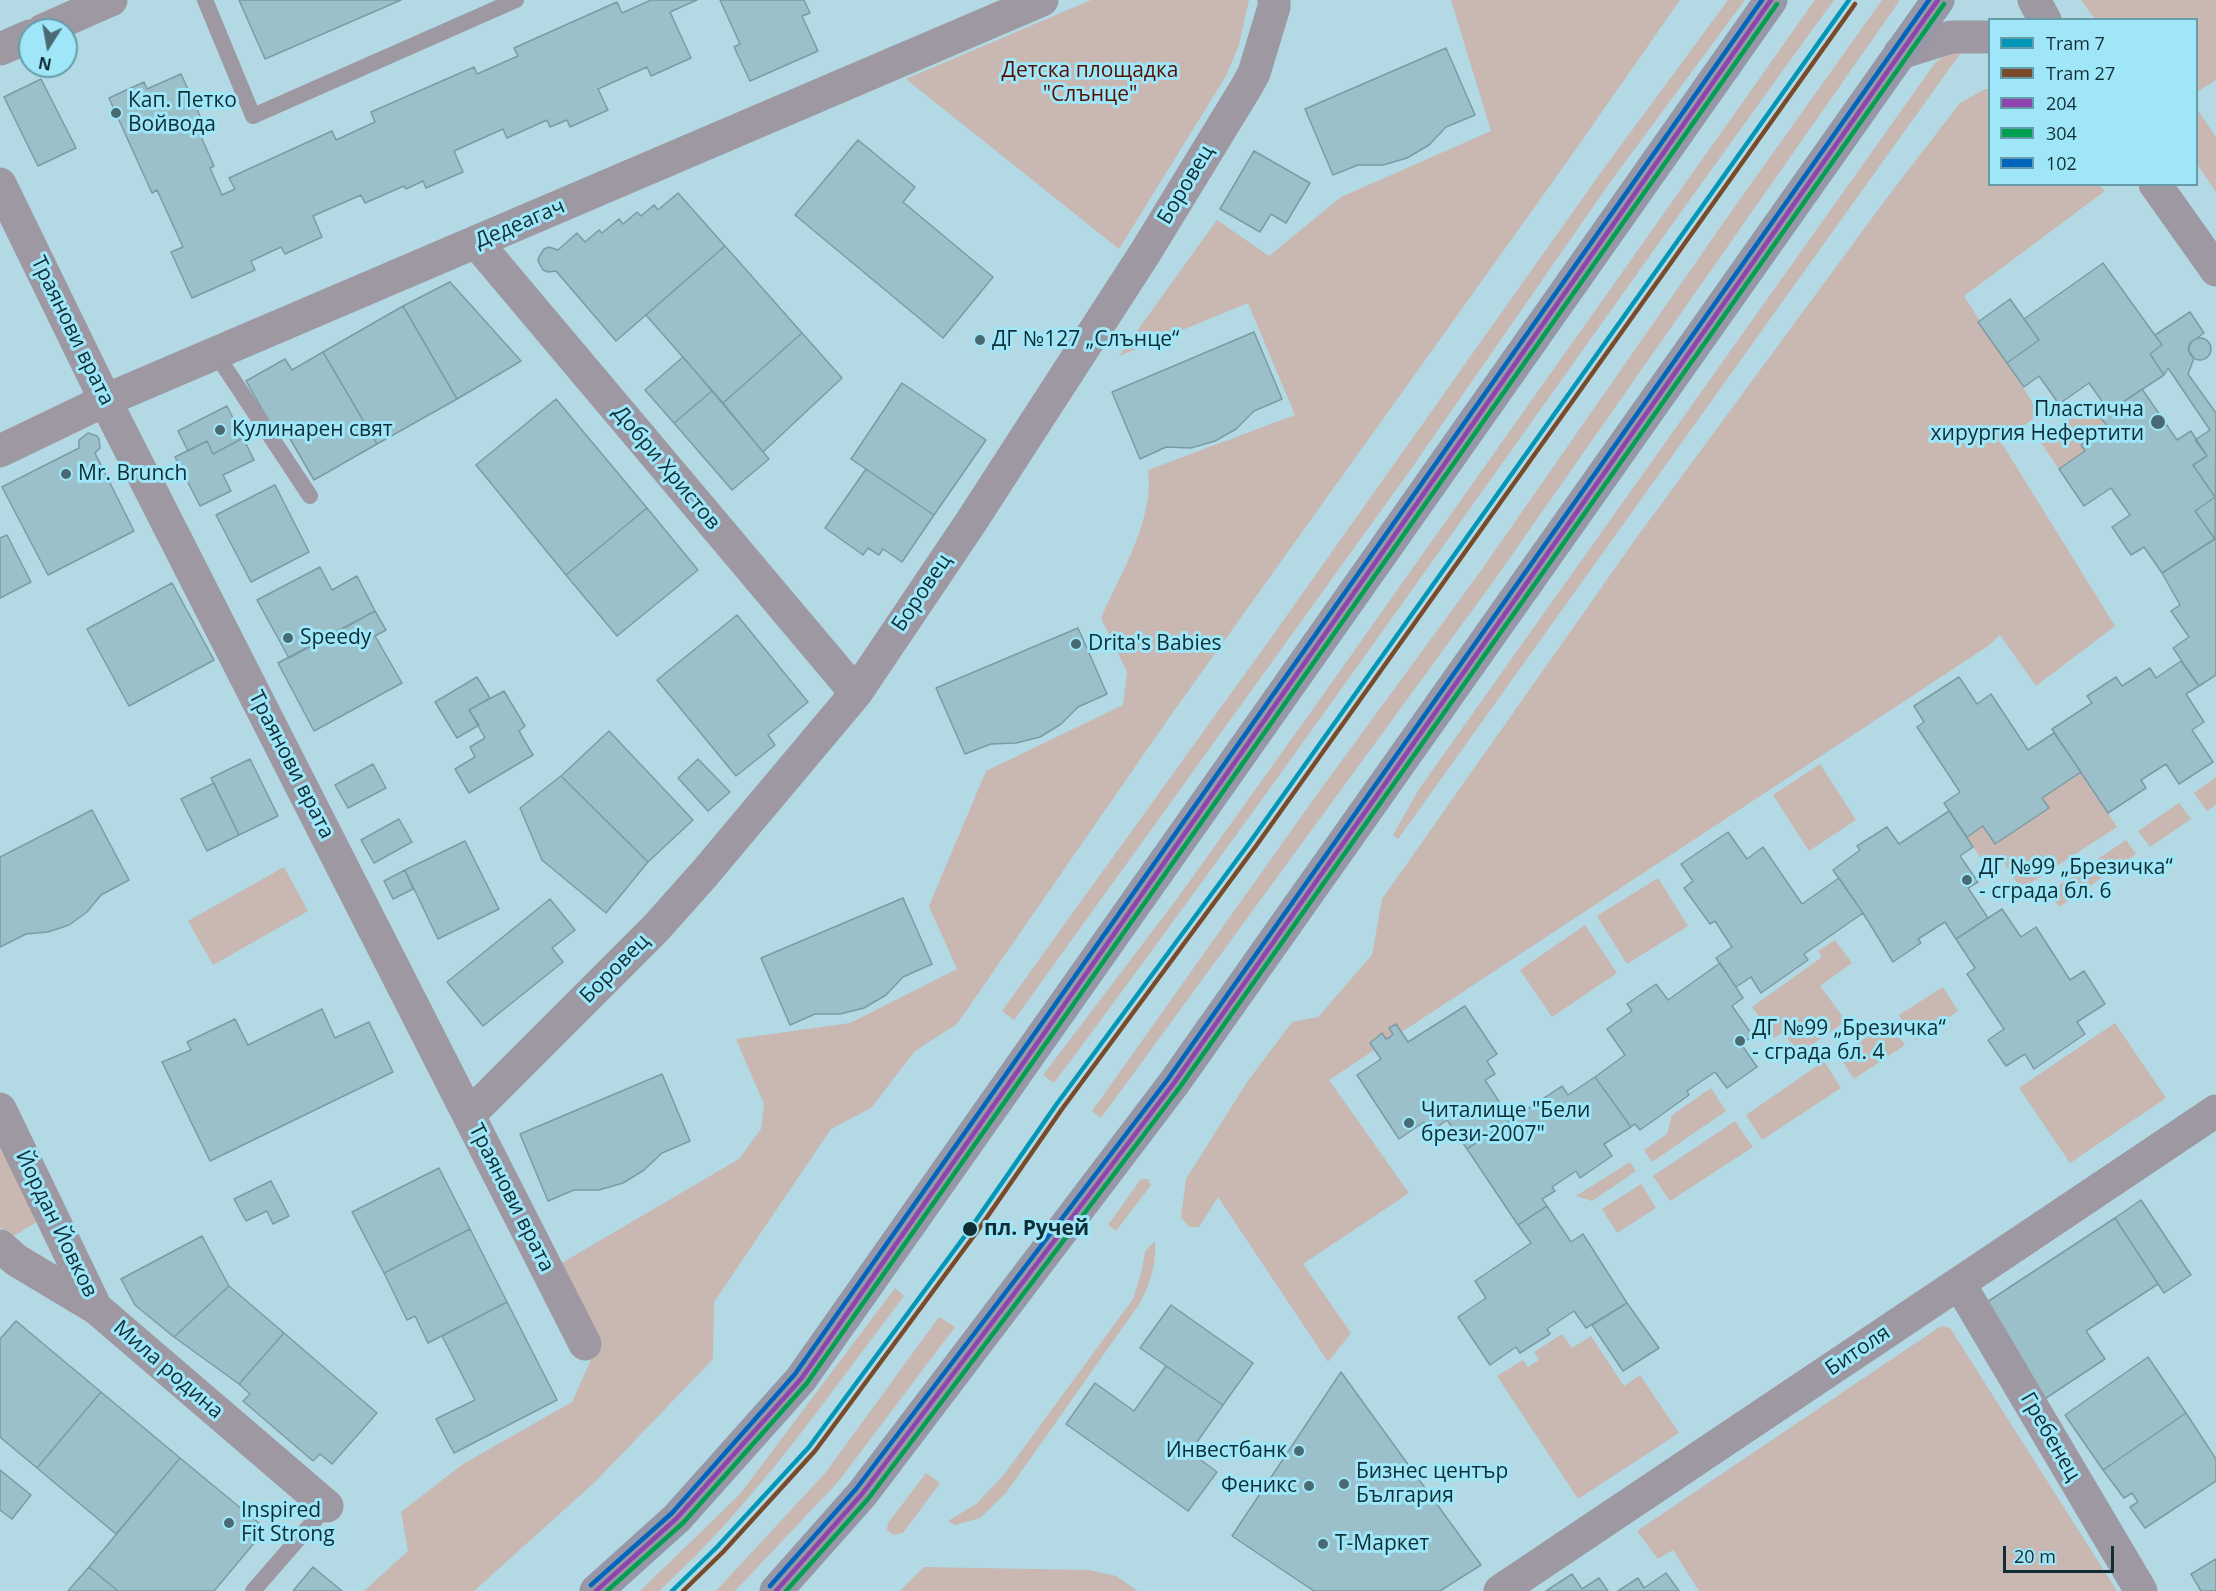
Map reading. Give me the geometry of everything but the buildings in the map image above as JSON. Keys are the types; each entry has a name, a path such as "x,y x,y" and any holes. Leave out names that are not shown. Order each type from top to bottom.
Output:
{"main road":[{"path":"596,1591 677,1518 801,1379 1771,0"},
{"path":"776,1591 862,1494 1174,1083 1938,0"}],"street":[{"path":"70,18 111,0"},
{"name":"Дедеагач","path":"0,452 106,400 1042,0"},
{"name":"Боровец","path":"469,1115 656,928 713,864 855,693 971,522 1145,254 1254,73 1274,7 1274,0"},
{"path":"2034,0 2043,18"},
{"path":"1900,53 1951,37 1988,37"},
{"path":"0,49 18,41"},
{"name":"Траянови врата","path":"0,184 106,400 585,1344"},
{"path":"2157,186 2214,262"},
{"name":"Добри Христов","path":"477,243 855,693"},
{"name":"Йордан Йовков","path":"0,1109 96,1308"},
{"name":"Битоля","path":"1500,1591 2216,1111"},
{"name":"Мила родина","path":"5,1262 96,1308 327,1506"},
{"name":"Гребенец","path":"1959,1283 2141,1591"}],"lane":[{"path":"205,0 253,116 516,0"},
{"path":"216,354 310,496"},
{"path":"253,1591 327,1506"}],"green space":[{"name":"Детска площадка \"Слънце\"","path":"1091,0 1249,0 1239,45 1226,76 1119,249 906,79"},
{"path":"1451,0 1680,0 1557,176 1171,715 957,1024 915,1051 871,1108 831,1129 714,1302 713,1359 595,1482 474,1591 364,1591 408,1551 401,1512 463,1464 572,1402 598,1344 555,1267 739,1159 761,1129 764,1104 736,1039 850,1023 957,969 929,906 986,771 1123,705 1127,672 1101,618 1141,527 1149,488 1148,470 1295,415 1248,303 1119,356 1217,220 1269,256 1341,197 1491,131"},
{"path":"1728,0 1745,0 1611,181 1411,469 1014,1020 1002,1011 1273,635 1599,175"},
{"path":"1815,0 1834,0 1349,679 1054,1083 1043,1075 1176,900"},
{"path":"1882,0 1900,0 1493,582 1101,1118 1092,1111 1318,793 1480,572"},
{"path":"2081,0 2216,0 2216,80 2198,91 2198,18 2094,18"},
{"path":"1962,51 1398,839 1393,835 1419,789 1935,63 1947,53"},
{"path":"1988,89 1988,186 2100,186 2105,191 1964,296 2040,414 2001,442 2115,626 2036,686 2000,635 1988,646 1329,1080 1409,1193 1303,1264 1351,1333 1328,1362 1218,1197 1199,1227 1189,1227 1181,1217 1186,1179 1247,1082 1292,1022 1318,1017 1372,955 1382,899 1637,537 1886,199 1960,103"},
{"path":"2198,110 2216,137 2216,192 2198,165"},
{"path":"2091,404 2108,427 2081,445 2085,451 2059,469 2039,440"},
{"path":"1820,764 1856,820 1809,851 1773,795"},
{"path":"2081,772 2117,827 2021,889 1999,855 1984,863 1967,837 1983,826 1995,844 2048,808 2042,798"},
{"path":"2216,777 2216,805 2207,811 2194,793"},
{"path":"2179,803 2191,819 2150,847 2138,831"},
{"path":"2126,840 2136,854 2059,907 2049,892"},
{"path":"284,867 308,911 213,965 188,921"},
{"path":"1658,878 1688,926 1627,964 1597,916"},
{"path":"1585,925 1617,973 1552,1017 1520,970"},
{"path":"1835,940 1852,963 1820,986 1846,1021 1799,1054 1783,1032 1774,1038 1752,1007 1822,957 1818,951"},
{"path":"1943,987 1958,1011 1915,1040 1899,1015"},
{"path":"1889,1022 1905,1045 1854,1079 1839,1056"},
{"path":"2115,1023 2166,1098 2070,1163 2019,1088"},
{"path":"1824,1061 1841,1088 1762,1140 1746,1115"},
{"path":"1711,1088 1726,1111 1652,1162 1644,1150 1667,1134 1672,1115"},
{"path":"1735,1121 1753,1147 1670,1201 1653,1176"},
{"path":"0,1140 40,1220 12,1237 0,1227"},
{"path":"1630,1162 1636,1171 1592,1201 1576,1196"},
{"path":"1141,1179 1148,1179 1151,1185 1116,1231 1108,1225"},
{"path":"1641,1184 1656,1208 1617,1233 1602,1209"},
{"path":"1155,1241 1152,1273 1140,1303 1006,1493 980,1518 955,1525 948,1521 976,1504 1003,1476 1133,1299 1145,1251"},
{"path":"895,1288 904,1296 818,1411 727,1523 659,1591 640,1591 740,1494"},
{"path":"939,1317 955,1327 838,1482 735,1591 716,1591 826,1472"},
{"path":"1941,1326 1950,1328 2117,1591 1699,1591 1673,1550 1658,1559 1637,1531"},
{"path":"1562,1334 1572,1348 1591,1336 1624,1386 1640,1375 1679,1433 1578,1499 1497,1376 1523,1360 1528,1367 1539,1360 1534,1352"},
{"path":"926,1473 940,1483 903,1533 893,1535 887,1530 888,1523"},
{"path":"924,1567 1089,1570 1116,1576 1138,1591 900,1591"}],"tram line":[{"name":"7","path":"672,1591 717,1547 809,1447 970,1229 1056,1105 1250,842 1849,0"},
{"name":"27","path":"683,1591 723,1552 815,1451 976,1233 1062,1109 1256,846 1855,4"}],"transit line":[{"name":"102","path":"591,1585 672,1513 795,1374 1762,0"},
{"name":"204","path":"596,1591 677,1518 801,1379 1771,0"},
{"name":"102","path":"770,1586 856,1489 1168,1079 1929,0"},
{"name":"204","path":"776,1591 862,1494 1174,1083 1938,0"},
{"name":"304","path":"607,1591 683,1523 807,1383 1777,4"},
{"name":"304","path":"786,1591 868,1499 1180,1087 1944,4"}],"place":[{"name":"Кап. Петко Войвода","path":"116,113"},
{"name":"ДГ №127 „Слънце“","path":"980,340"},
{"name":"Пластична хирургия Нефертити","path":"2158,422"},
{"name":"Кулинарен свят","path":"220,430"},
{"name":"Mr. Brunch","path":"66,474"},
{"name":"Speedy","path":"288,638"},
{"name":"Drita's Babies","path":"1076,644"},
{"name":"ДГ №99 „Брезичка“ - сграда бл. 6","path":"1967,880"},
{"name":"ДГ №99 „Брезичка“ - сграда бл. 4","path":"1740,1041"},
{"name":"Читалище \"Бели брези-2007\"","path":"1409,1123"},
{"name":"пл. Ручей","path":"970,1229"},
{"name":"Инвестбанк","path":"1299,1451"},
{"name":"Бизнес център България","path":"1344,1484"},
{"name":"Феникс","path":"1309,1486"},
{"name":"Inspired Fit Strong","path":"229,1523"},
{"name":"Т-Маркет","path":"1323,1544"}]}
